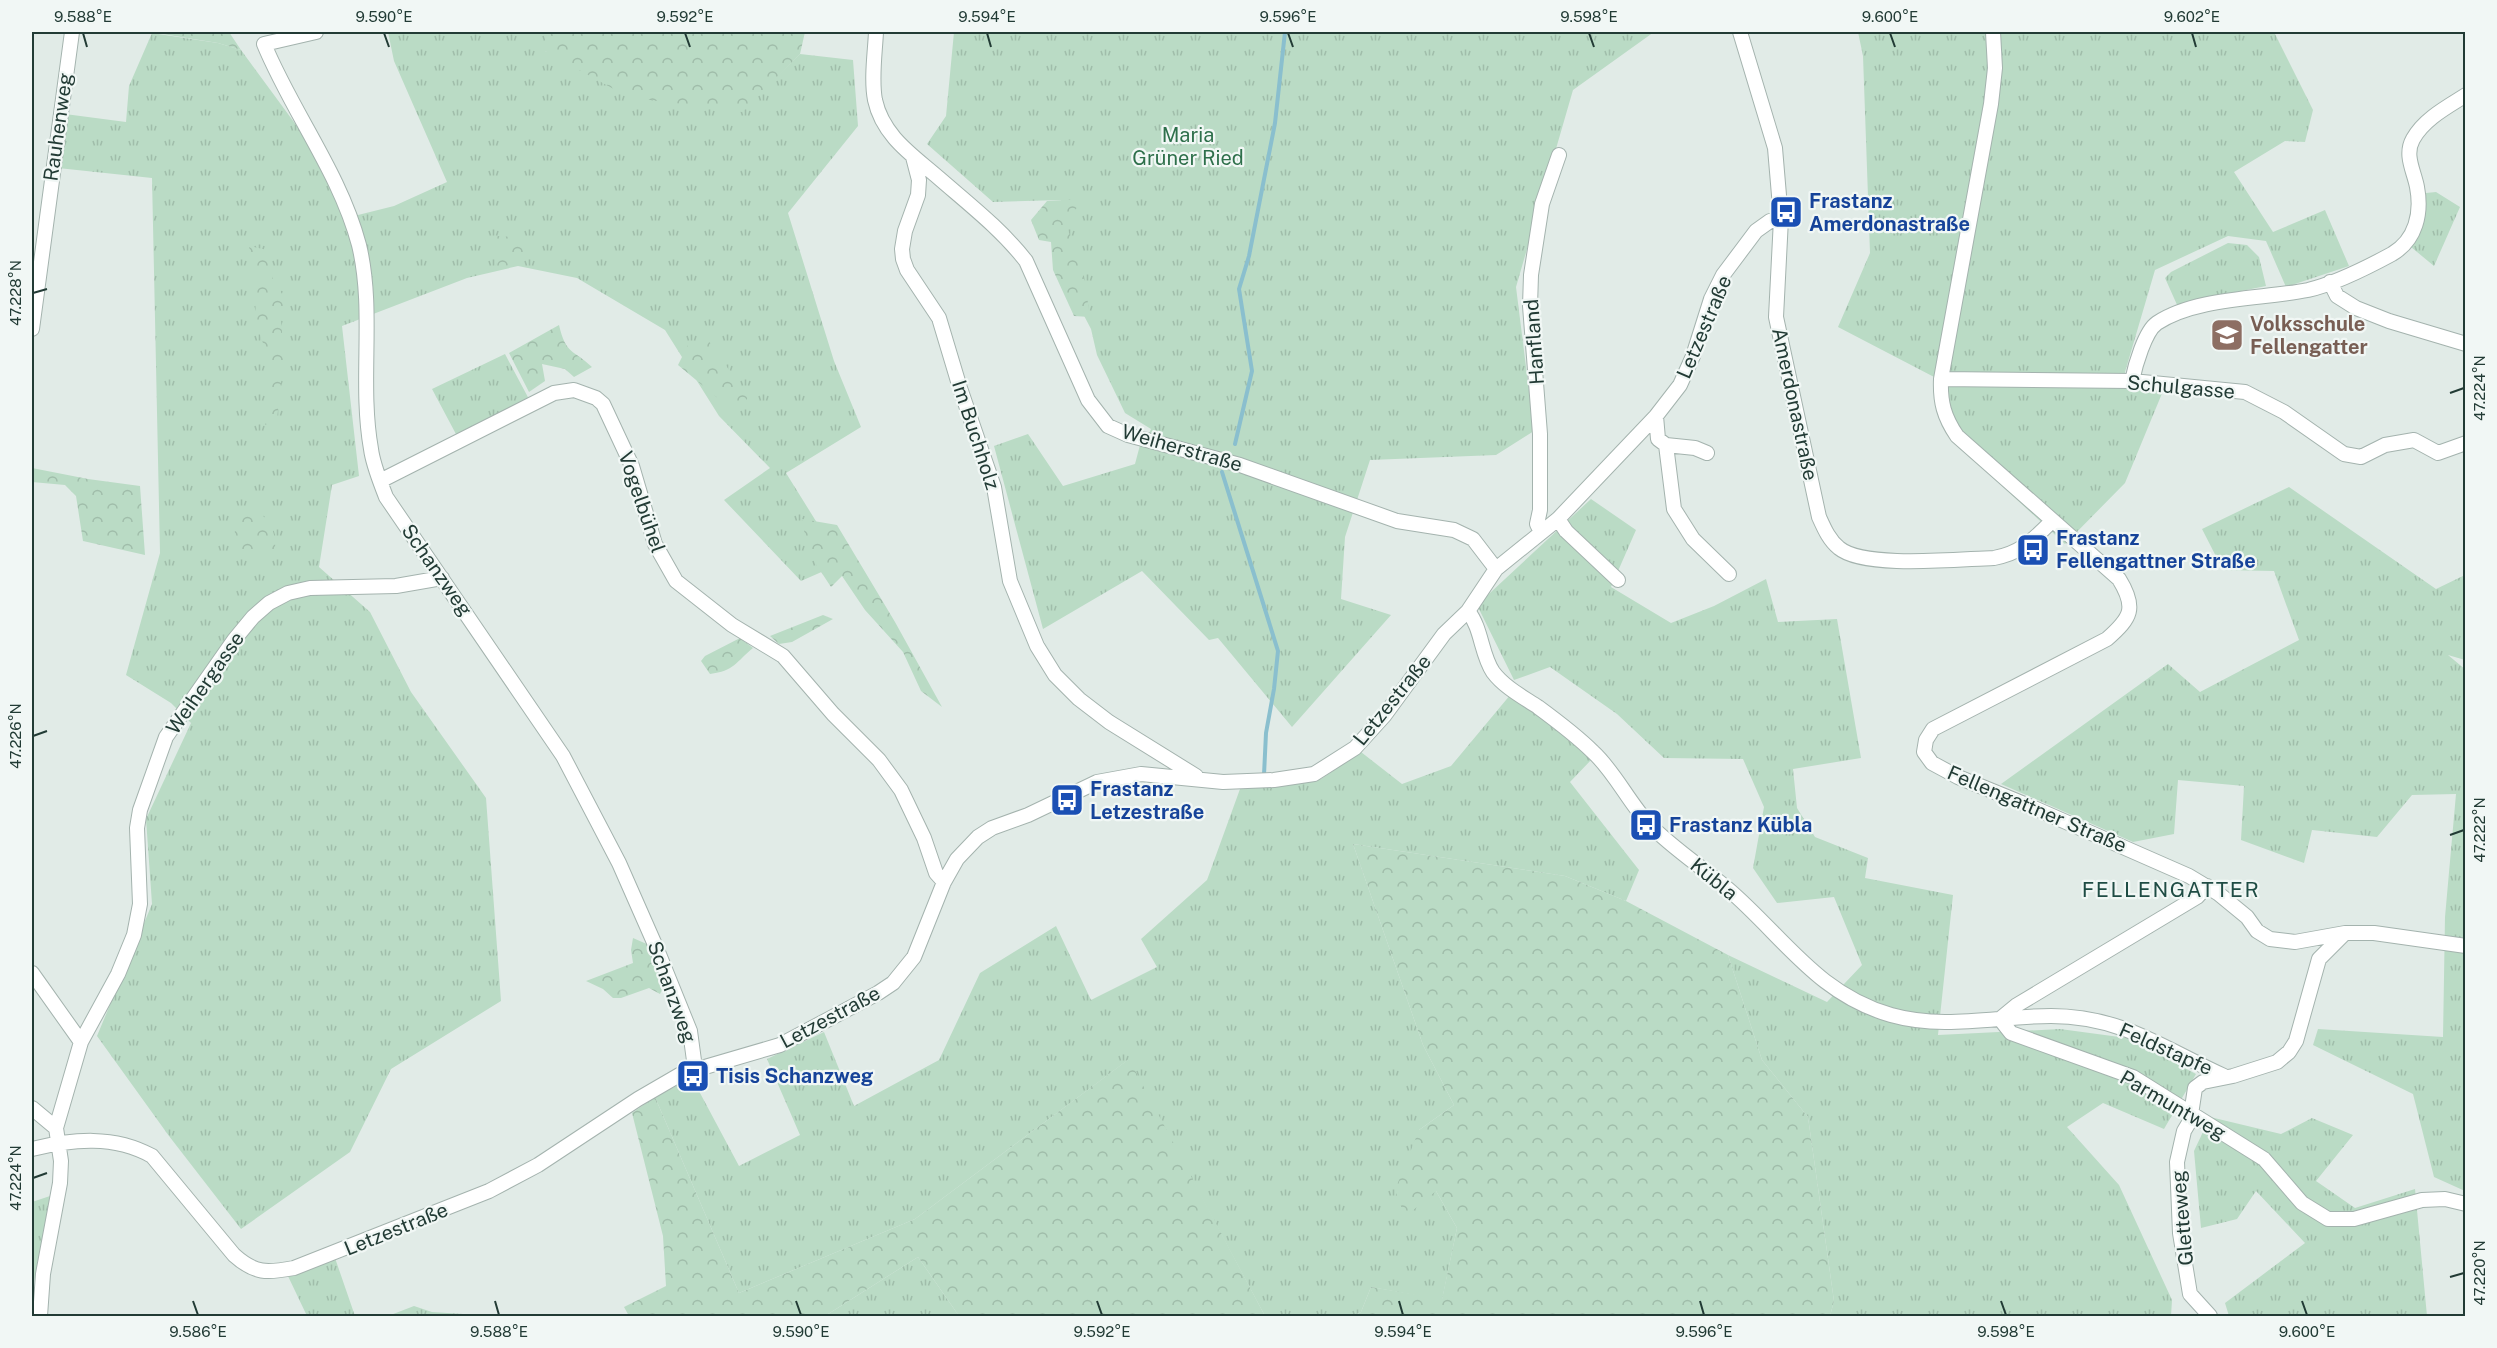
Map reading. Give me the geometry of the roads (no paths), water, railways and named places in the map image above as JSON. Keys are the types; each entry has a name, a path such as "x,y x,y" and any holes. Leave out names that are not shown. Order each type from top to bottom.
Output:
{"street":[{"name":"Rauhenweg","path":"32,329 72,32"},
{"name":"Schanzweg","path":"316,32 264,44 276,75 317,144 350,218 359,246 366,298 370,438 380,481 386,497 563,756 615,855 690,1031 695,1068"},
{"path":"876,32 875,100 888,132 913,157"},
{"name":"Amerdonastraße","path":"1740,32 1775,148 1781,219 1776,317 1819,517 1827,534 1840,549 1870,560 1994,558 2014,554 2052,521"},
{"name":"Fellengattner Straße","path":"1993,32 1995,68 1990,104 1941,379 1941,400 1947,420 1957,435 2120,579 2130,599 2130,613 2123,625 2107,639 1933,729 1926,740 1924,752 1932,762 1958,777 2166,865 2207,886"},
{"path":"2132,381 2135,363 2155,324 2185,311 2238,298 2310,289 2394,253 2412,237 2417,222 2417,188 2409,165 2412,140 2425,123 2466,95"},
{"name":"Hanfland","path":"1540,532 1537,524 1540,510 1541,455 1530,306 1531,275 1542,204 1559,155"},
{"name":"Weiherstraße","path":"913,157 1011,241 1026,261 1088,400 1108,426 1128,435 1240,465 1397,521 1454,530 1473,539 1496,569"},
{"name":"Im Buchholz","path":"913,157 919,180 918,195 905,231 903,259 906,270 939,318 994,487 1010,581 1037,646 1055,675 1079,699 1109,722 1202,779"},
{"name":"Letzestraße","path":"32,1149 105,1140 140,1150 152,1156 234,1255 247,1267 261,1271 294,1268 489,1191 538,1165 638,1099 695,1068 742,1058 780,1045 878,993 893,983 914,957 944,882 957,859 978,837 992,828 1028,815 1097,782 1141,774 1223,782 1274,780 1314,774 1356,748 1384,716 1444,634 1468,611 1496,569 1558,519 1656,416 1680,384 1693,356 1711,299 1723,275 1756,231 1770,221 1781,219"},
{"path":"2330,282 2337,296 2356,308 2389,321 2466,344"},
{"name":"Schulgasse","path":"1941,379 2132,381 2245,392 2284,412 2343,454 2361,457 2399,441 2414,440 2438,453 2466,443"},
{"name":"Vogelbühel","path":"380,481 554,393 574,390 596,398 607,411 632,466 655,544 676,581 732,626 783,656 834,714 879,760 901,790 924,838 936,873 944,882"},
{"path":"1656,416 1658,439 1666,445 1695,448 1707,453"},
{"path":"1666,445 1674,509 1693,539 1729,574"},
{"path":"1558,519 1566,531 1617,580"},
{"name":"Weihergasse","path":"40,1317 43,1274 60,1183 61,1161 56,1128 81,1042 118,974 134,935 140,904 137,828 140,810 166,737 234,640 253,617 269,603 288,593 310,588 396,586 442,578"},
{"name":"Kübla","path":"1468,611 1477,625 1492,670 1503,683 1570,731 1596,754 1632,804 1663,837 1728,888 1824,983 1868,1007 1917,1021 1957,1022 2000,1019"},
{"path":"2000,1019 2017,1005 2197,897 2207,886 2247,916 2257,931 2270,939 2295,942 2345,933 2374,933 2466,946"},
{"name":"Feldstapfe","path":"2190,1114 2195,1088 2203,1082 2263,1067 2277,1062 2289,1052 2296,1041 2319,959 2345,933"},
{"path":"32,973 81,1042"},
{"name":"Feldstapfe","path":"2000,1019 2052,1016 2114,1025 2142,1035 2187,1060 2224,1076"},
{"name":"Parmuntweg","path":"2000,1019 2011,1033 2133,1077 2264,1160 2302,1203 2328,1220 2354,1219 2422,1200 2445,1199 2466,1204"},
{"path":"32,1108 56,1128"},
{"name":"Gletteweg","path":"2190,1114 2177,1162 2180,1233 2190,1294 2210,1317"}],"waterway":[{"path":"1235,444 1252,371 1239,289 1249,256 1275,123 1285,32"},
{"path":"1222,472 1278,651 1266,733 1264,775"}],"place":[{"name":"Frastanz Amerdonastraße","path":"1786,212"},
{"name":"Volksschule Fellengatter","path":"2227,335"},
{"name":"Frastanz Fellengattner Straße","path":"2033,550"},
{"name":"Frastanz Letzestraße","path":"1067,800"},
{"name":"Frastanz Kübla","path":"1646,825"},
{"name":"Tisis Schanzweg","path":"693,1076"}],"district":[{"name":"FELLENGATTER","path":"2171,889"}],"park label":[{"name":"Maria Grüner Ried","path":"1188,146"}]}
